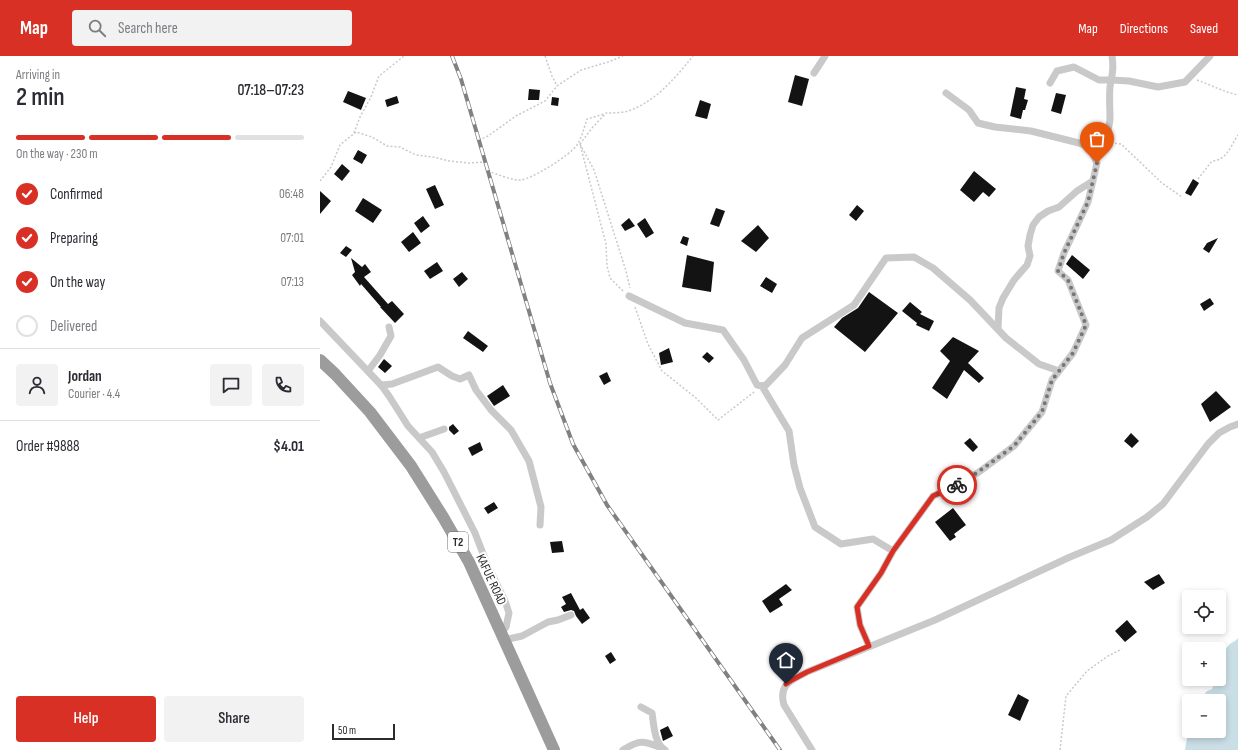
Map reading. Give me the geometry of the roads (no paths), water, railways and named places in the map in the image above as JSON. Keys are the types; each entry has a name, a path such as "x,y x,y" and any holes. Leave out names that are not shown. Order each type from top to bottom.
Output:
{"highway":[{"name":"KAFUE ROAD","path":"320,360 370,412 411,466 443,517 469,562 554,750"}],"street":[{"path":"814,73 825,56"},
{"path":"946,93 969,110 978,123 995,127 1031,131 1079,143 1100,151 1102,149 1110,120 1110,86 1114,66 1112,56"},
{"path":"1050,83 1057,71 1074,67 1098,80 1129,81 1158,87 1185,82 1210,56"},
{"path":"869,646 860,625 857,607 881,573 893,551 933,496 951,488 978,472 1014,446 1042,412 1052,380 1073,353 1086,325 1068,280 1058,271 1064,253 1088,202 1097,163 1090,147"},
{"path":"998,329 999,308 1003,298 1014,280 1027,265 1030,256 1028,246 1033,225 1039,217 1048,211 1059,207 1077,191 1093,181"},
{"path":"762,386 766,385 785,365 802,338 854,304 886,258 914,257 933,268 970,300 1006,338 1039,364 1059,371"},
{"path":"629,296 685,323 723,330 744,360 757,385 762,386 789,431 794,465 800,488 814,527 841,544 873,539 893,551"},
{"path":"320,321 381,385 408,426 432,452 444,472 475,533 487,564 505,601 509,613 503,637 522,636 548,622 571,615"},
{"path":"368,371 380,355 391,336 389,327"},
{"path":"381,385 392,384 438,366 452,376 460,379 469,375 476,390 491,410 511,430 529,461 541,507 540,525"},
{"path":"812,750 784,705 782,698 783,690 786,684 807,672 935,620 1070,556 1111,540 1147,517 1163,504 1208,444 1219,433 1238,424"},
{"path":"418,438 444,429"},
{"path":"641,707 652,713 657,740 663,749"},
{"path":"623,750 632,744 646,742 663,749"}],"railway":[{"path":"452,56 461,79 550,383 573,444 607,505 780,750"}]}
